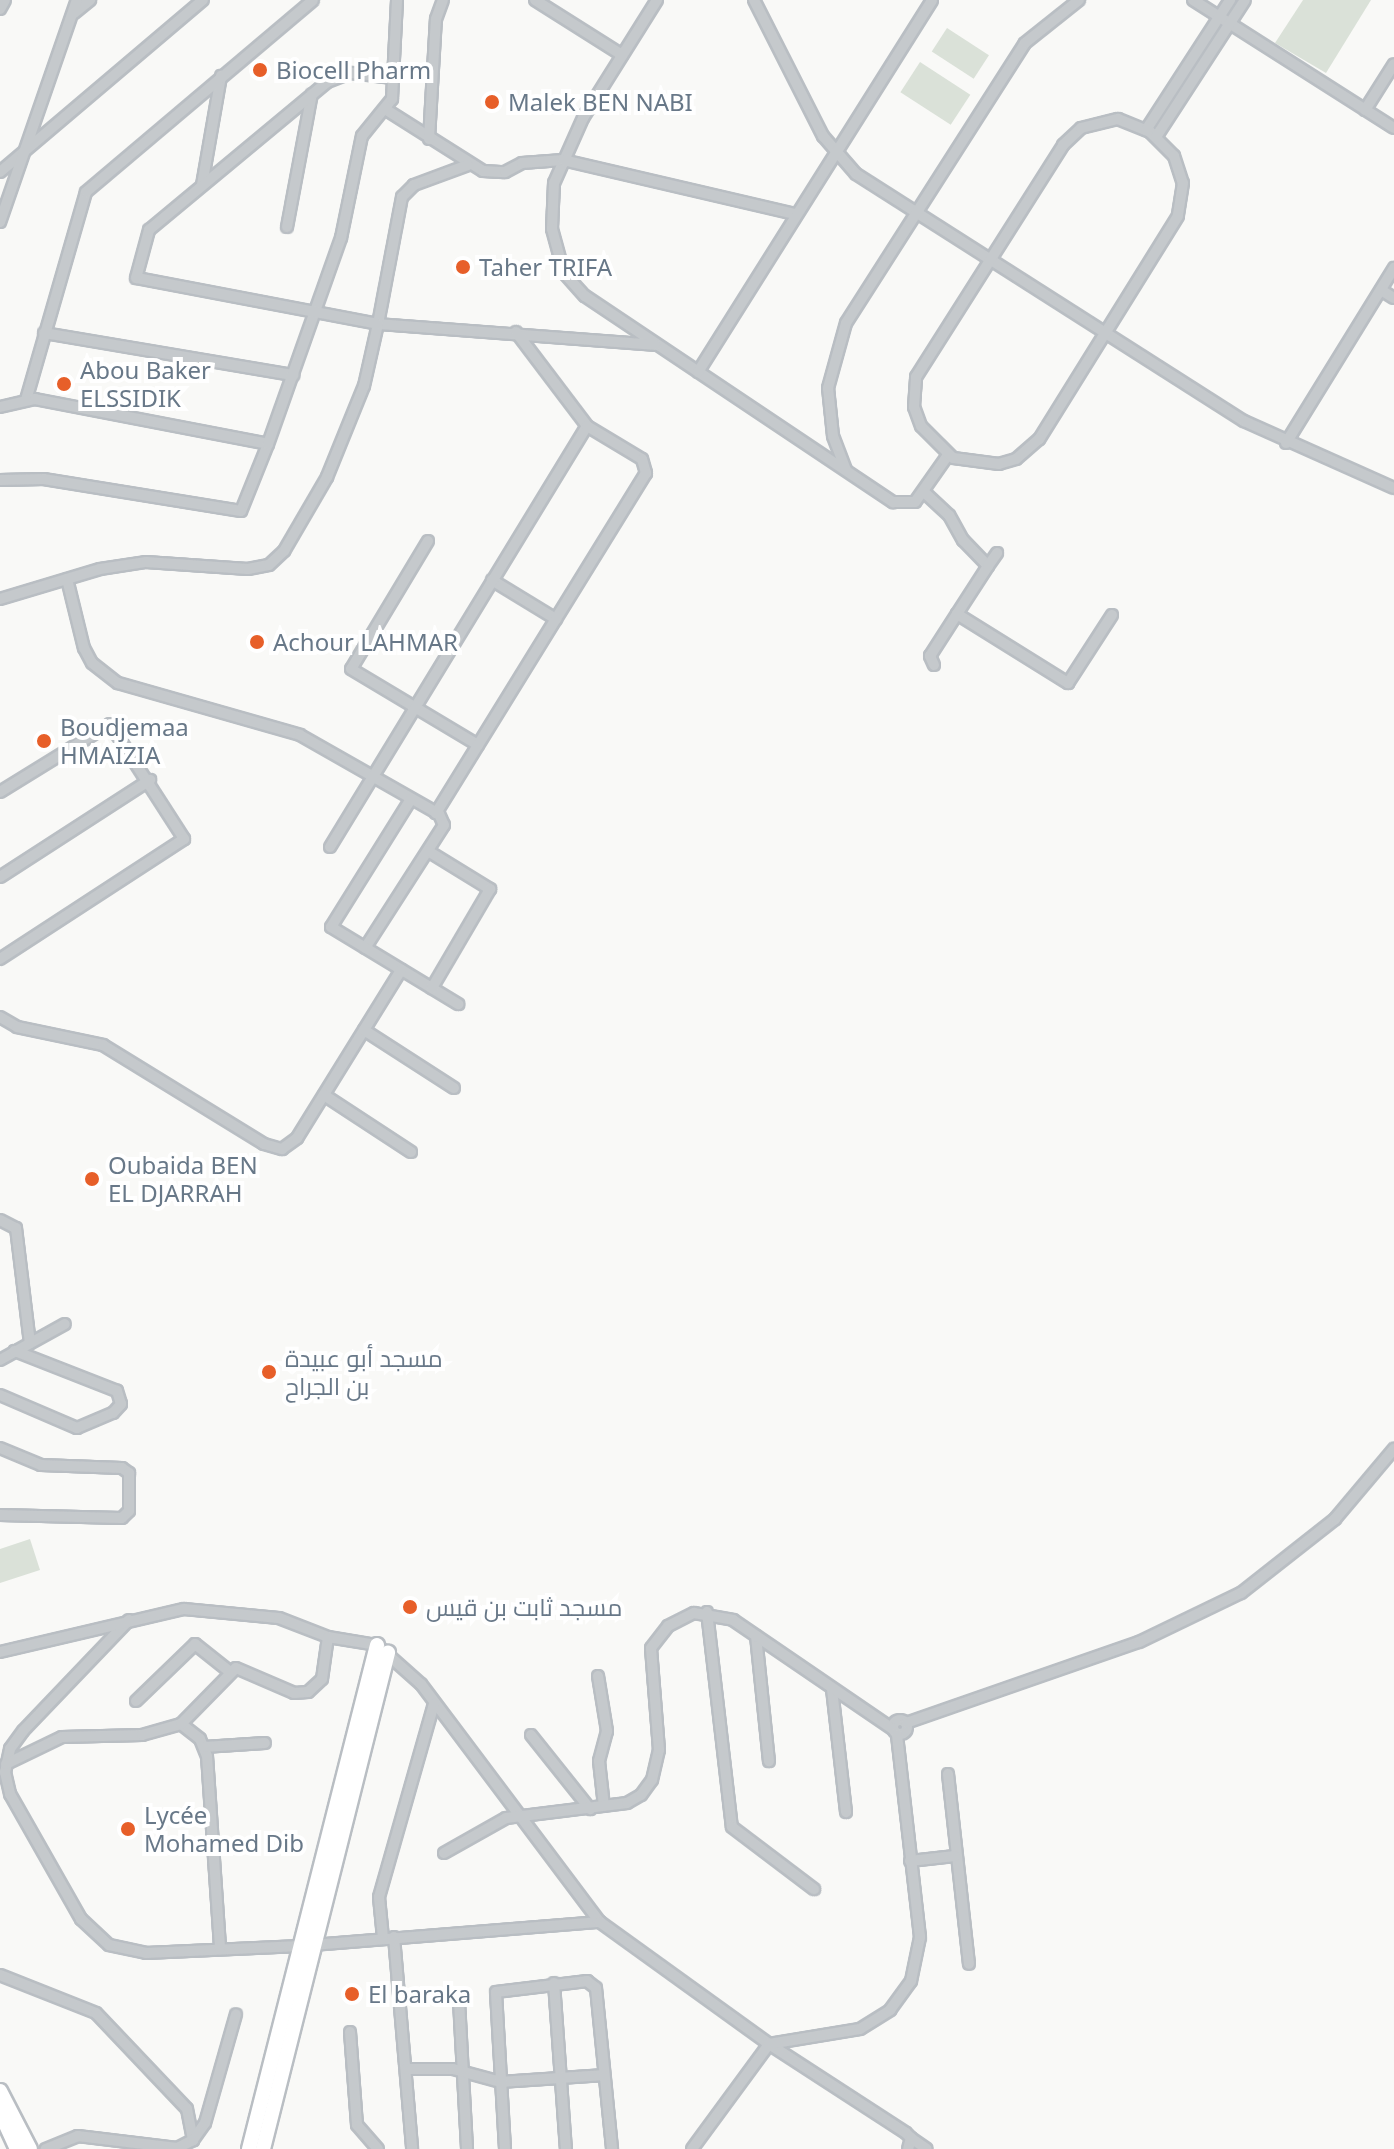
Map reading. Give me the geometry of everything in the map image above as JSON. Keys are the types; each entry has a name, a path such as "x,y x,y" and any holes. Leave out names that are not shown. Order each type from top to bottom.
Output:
{"main road":[{"path":"263,2149 317,1943 383,1649"},
{"path":"249,2149 300,1946 383,1649"},
{"path":"0,2091 30,2149"},
{"path":"0,2112 17,2149"}],"street":[{"path":"0,9 5,0"},
{"path":"0,222 20,155 77,0"},
{"path":"73,14 90,0"},
{"path":"0,172 203,0"},
{"path":"26,400 86,192 313,0"},
{"path":"0,480 44,479 241,511 317,313 341,238 362,136 385,109 393,78 397,0"},
{"path":"429,139 436,19 443,0"},
{"path":"535,0 622,55"},
{"path":"657,0 563,160 551,202 564,273 585,296 899,504 910,504 924,492 948,455"},
{"path":"754,0 835,153 914,211 1286,443 1394,488"},
{"path":"698,372 932,0"},
{"path":"846,471 829,410 831,366 846,323 914,211 1025,43 1079,0"},
{"path":"1193,0 1394,128"},
{"path":"1146,130 1230,0"},
{"path":"1156,137 1245,0"},
{"path":"1365,110 1394,64"},
{"path":"393,78 340,75 312,94 149,230 136,278 378,324 658,345"},
{"path":"202,185 221,76"},
{"path":"287,227 312,94"},
{"path":"385,109 468,165 505,172 522,163 563,160 795,214"},
{"path":"1106,120 1146,130 1156,137 1181,170 1182,200 1178,216 1107,333 1026,452 983,465 948,455 921,426 912,394 925,360 1072,135 1106,120"},
{"path":"0,599 67,579 146,562 248,569 269,565 297,531 327,477 364,386 402,197 414,185 468,165"},
{"path":"1286,443 1394,268"},
{"path":"1381,290 1394,298"},
{"path":"436,813 647,469 642,459 587,426 516,332"},
{"path":"44,333 293,375"},
{"path":"0,407 26,400 268,444"},
{"path":"330,847 587,426"},
{"path":"924,492 988,566"},
{"path":"428,541 351,669 478,745"},
{"path":"934,665 930,656 997,553"},
{"path":"67,579 84,648 92,663 118,683 300,735 436,813 444,825 365,948"},
{"path":"492,580 556,619"},
{"path":"957,614 1068,683 1112,615"},
{"path":"0,792 110,724 184,833 181,843 0,959"},
{"path":"0,877 150,780"},
{"path":"411,799 331,927 458,1004"},
{"path":"428,851 490,889 432,988"},
{"path":"0,1017 17,1027 103,1045 275,1149 297,1138 401,970"},
{"path":"364,1030 454,1088"},
{"path":"324,1095 411,1152"},
{"path":"0,1220 16,1228 30,1343"},
{"path":"0,1360 65,1324"},
{"path":"0,1395 77,1428 113,1413 121,1404 117,1391 15,1351"},
{"path":"0,1448 41,1465 122,1468 129,1473 129,1511 122,1518 0,1515"},
{"path":"444,1853 520,1815 590,1809 641,1795 656,1767 651,1648 681,1618 707,1612 733,1620 895,1731 905,1732 906,1723 1139,1642 1241,1593 1335,1519 1394,1449"},
{"path":"0,1652 184,1609 224,1609 279,1618 328,1637 383,1649 434,1704 600,1922 910,2143 927,2149"},
{"path":"707,1612 732,1827 814,1889"},
{"path":"129,1620 113,1641 23,1731 6,1764 10,1794 95,1934 127,1951 220,1949 300,1946 600,1922"},
{"path":"99,1627 113,1641"},
{"path":"756,1636 769,1761"},
{"path":"6,1764 62,1737 142,1735 181,1724 229,1671 245,1668 294,1693 308,1692 322,1679 328,1637"},
{"path":"136,1701 195,1644 229,1671"},
{"path":"598,1676 607,1731 599,1761 604,1806"},
{"path":"832,1689 846,1812"},
{"path":"412,2149 406,2069 388,1938 379,1897 434,1704"},
{"path":"181,1724 204,1747 220,1949"},
{"path":"692,2149 769,2044 860,2029 890,2010 911,1981 920,1953 895,1731"},
{"path":"531,1735 590,1809"},
{"path":"204,1747 265,1743"},
{"path":"948,1774 969,1964"},
{"path":"910,1861 955,1856"},
{"path":"0,1975 96,2013 187,2109 193,2140"},
{"path":"505,2149 496,1992 587,1981 596,1988 612,2149"},
{"path":"554,1983 566,2149"},
{"path":"459,2001 467,2149"},
{"path":"45,2149 78,2136 177,2148 193,2140 205,2123 236,2014"},
{"path":"350,2032 357,2125 378,2149"},
{"path":"406,2069 462,2070 501,2082 604,2075"}],"shaded area":[{"path":"1303,0 1371,0 1326,73 1275,43"},
{"path":"947,28 989,55 974,79 932,51"},
{"path":"920,62 970,95 951,125 900,92"},
{"path":"30,1539 40,1570 0,1583 0,1549"}],"place":[{"name":"Biocell Pharm","path":"260,70"},
{"name":"Malek BEN NABI","path":"492,102"},
{"name":"Taher TRIFA","path":"463,267"},
{"name":"Abou Baker ELSSIDIK","path":"64,384"},
{"name":"Achour LAHMAR","path":"257,642"},
{"name":"Boudjemaa HMAIZIA","path":"44,741"},
{"name":"Oubaida BEN EL DJARRAH","path":"92,1179"},
{"name":"مسجد أبو عبيدة بن الجراح","path":"269,1372"},
{"name":"مسجد ثابت بن قيس","path":"410,1607"},
{"name":"Lycée Mohamed Dib","path":"128,1829"},
{"name":"El baraka","path":"352,1994"}]}
